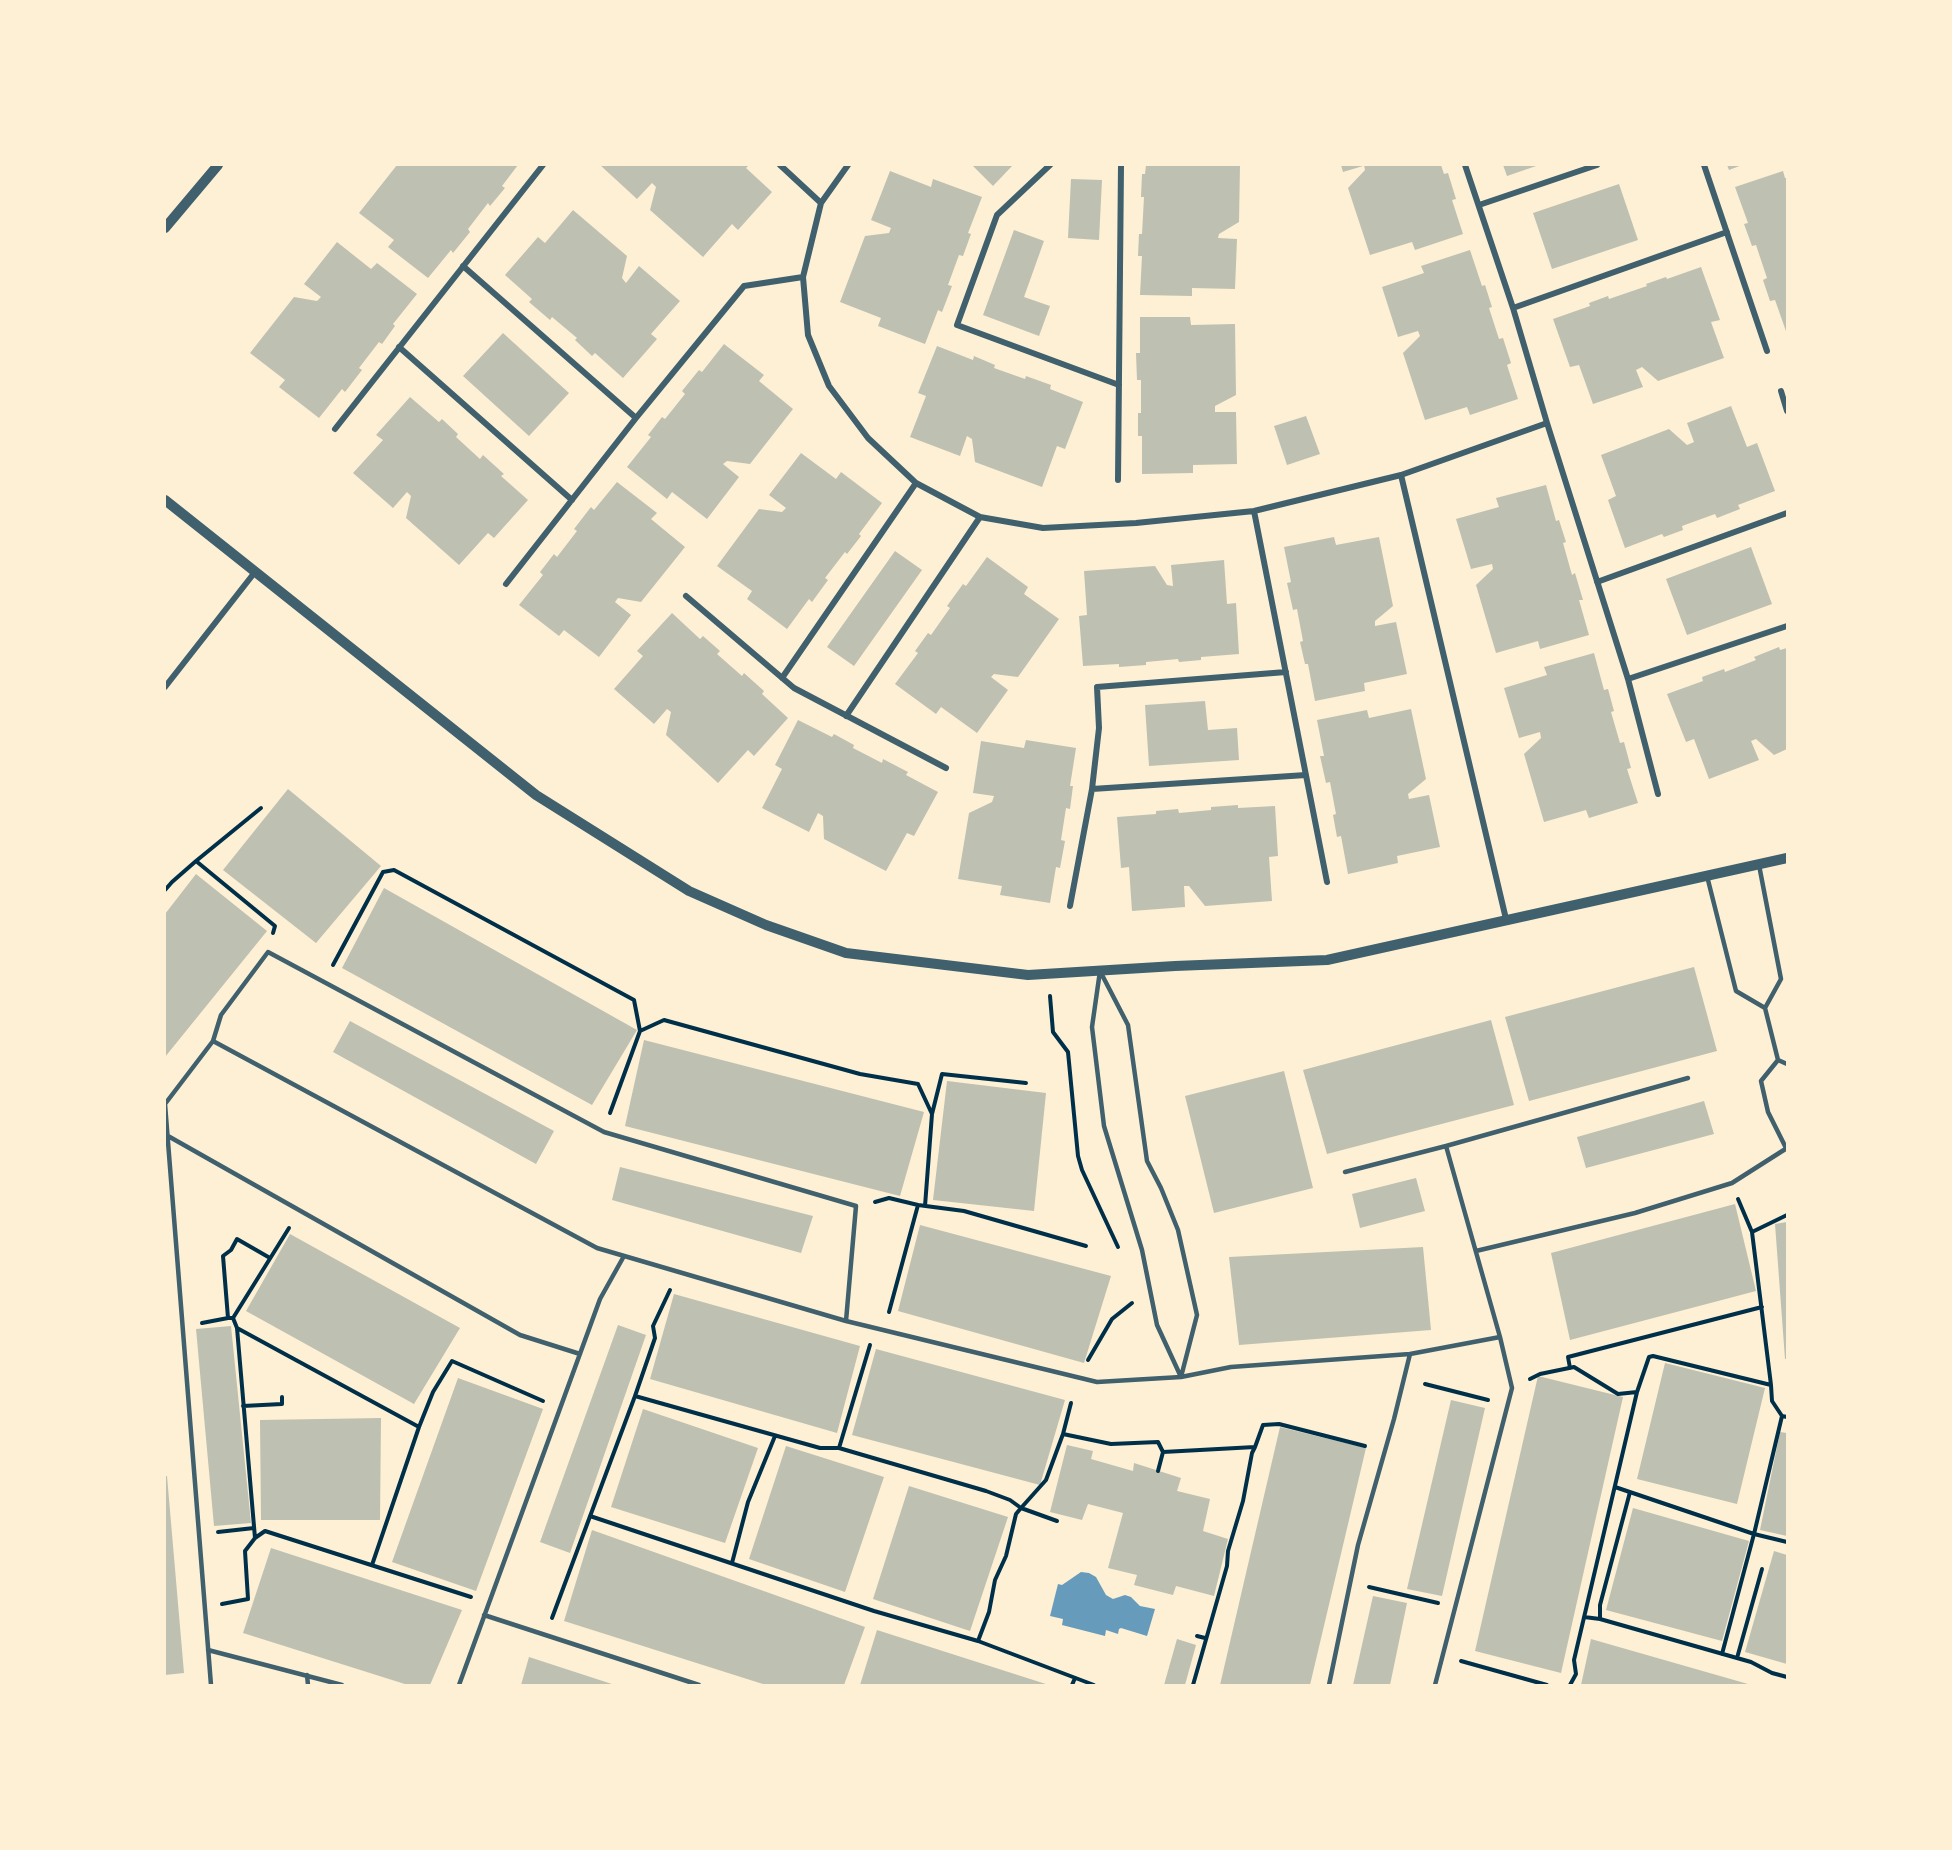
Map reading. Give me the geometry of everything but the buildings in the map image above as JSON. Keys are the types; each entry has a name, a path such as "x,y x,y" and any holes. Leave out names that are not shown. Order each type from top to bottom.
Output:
{"street":[{"path":"165,228 218,165"},
{"path":"335,429 543,165"},
{"path":"780,165 821,202"},
{"path":"848,165 821,202 802,277 808,335 829,386 868,438 916,483 980,517 1043,528 1136,523 1254,511 1401,475 1547,423"},
{"path":"1050,165 997,215 957,326 1119,385"},
{"path":"1118,480 1121,165"},
{"path":"1465,165 1513,308 1628,679 1658,794"},
{"path":"1479,205 1597,165"},
{"path":"1704,165 1767,351"},
{"path":"1513,308 1727,232"},
{"path":"463,266 636,418"},
{"path":"506,584 636,418 744,286 802,277"},
{"path":"399,347 572,500"},
{"path":"1781,391 1787,411"},
{"path":"1401,475 1506,919"},
{"path":"782,678 916,483"},
{"path":"165,500 536,795 689,891 766,925 846,953 1028,975 1327,960 1787,858"},
{"path":"1254,511 1327,882"},
{"path":"1597,582 1787,513"},
{"path":"846,716 980,517"},
{"path":"165,687 255,572"},
{"path":"686,596 794,688 946,768"},
{"path":"1628,679 1787,626"},
{"path":"1070,906 1092,789 1099,728 1097,687 1286,672"},
{"path":"1092,789 1306,775"}],"lane":[{"path":"1760,865 1781,979 1765,1008 1778,1060"},
{"path":"1707,876 1736,991 1765,1008"},
{"path":"211,1685 165,1104 213,1041 221,1015 268,952 604,1132 856,1206 846,1321"},
{"path":"1100,970 1092,1028 1104,1126 1142,1250 1157,1325 1181,1377"},
{"path":"1100,970 1128,1025 1147,1161 1178,1230 1197,1315 1181,1377"},
{"path":"213,1041 597,1248 846,1321 1097,1382 1181,1377 1231,1367 1410,1354 1500,1337"},
{"path":"1778,1060 1787,1064"},
{"path":"1476,1251 1635,1213 1732,1183 1787,1148 1768,1112 1761,1081 1778,1060"},
{"path":"1345,1172 1689,1078"},
{"path":"168,1136 520,1335 580,1354"},
{"path":"1435,1685 1512,1388 1500,1337 1446,1146"},
{"path":"459,1685 600,1299 624,1256"},
{"path":"1329,1685 1358,1545 1410,1354"},
{"path":"484,1615 699,1685"},
{"path":"208,1650 342,1685"},
{"path":"307,1675 308,1685"}],"path":[{"path":"165,890 196,861 261,808"},
{"path":"196,861 275,926"},
{"path":"324,982 377,882 384,872 394,870 634,1000 640,1031 604,1132"},
{"path":"1048,973 1053,1032 1068,1052 1078,1156 1086,1179 1120,1251"},
{"path":"640,1031 664,1020 860,1074 918,1084 932,1114"},
{"path":"924,1206 932,1114 942,1074 1026,1083"},
{"path":"1722,1654 1785,1416 1772,1401 1752,1232 1732,1183"},
{"path":"889,1198 918,1205 964,1211 1086,1246"},
{"path":"884,1330 918,1205"},
{"path":"183,1326 230,1318 299,1212"},
{"path":"1752,1232 1787,1215"},
{"path":"270,1258 237,1239 231,1250 223,1256 230,1318 237,1328 419,1427"},
{"path":"546,1635 655,1338 652,1326 678,1272"},
{"path":"1088,1360 1112,1319 1132,1304 1131,1292"},
{"path":"1570,1368 1568,1357 1761,1306"},
{"path":"237,1328 255,1538"},
{"path":"839,1448 863,1364 876,1329"},
{"path":"1569,1685 1576,1674 1574,1660 1637,1392 1649,1357 1653,1356 1771,1385"},
{"path":"372,1565 419,1427 433,1392 452,1361 560,1408"},
{"path":"1425,1384 1489,1400 1540,1374 1574,1367 1618,1394 1637,1392"},
{"path":"635,1396 820,1449 839,1448 986,1491 1010,1500 1020,1508 1057,1521"},
{"path":"243,1406 282,1404 282,1398"},
{"path":"978,1641 989,1612 995,1580 1006,1556 1016,1515 1046,1480 1063,1434 1071,1403"},
{"path":"1193,1685 1227,1566 1252,1453 1263,1425 1280,1424 1369,1447"},
{"path":"1063,1434 1111,1444 1158,1442 1163,1452 1158,1471"},
{"path":"732,1563 748,1502 775,1436"},
{"path":"1163,1452 1255,1447"},
{"path":"1615,1487 1754,1534 1787,1542"},
{"path":"1600,1619 1600,1605 1630,1492"},
{"path":"590,1516 874,1611 978,1641 1095,1685"},
{"path":"240,1529 254,1528"},
{"path":"205,1607 248,1599 245,1551 255,1538 265,1531 468,1596"},
{"path":"1737,1658 1762,1569"},
{"path":"1351,1582 1454,1606"},
{"path":"1584,1617 1600,1619 1751,1662 1772,1673 1787,1677"},
{"path":"1197,1636 1205,1638"},
{"path":"1442,1656 1547,1685"},
{"path":"1072,1685 1075,1678"}],"water":[{"path":"1081,1572 1096,1577 1106,1595 1113,1599 1125,1595 1131,1597 1140,1606 1155,1609 1147,1636 1121,1628 1118,1634 1106,1630 1105,1636 1062,1625 1063,1619 1050,1616 1058,1584 1062,1585"}]}
